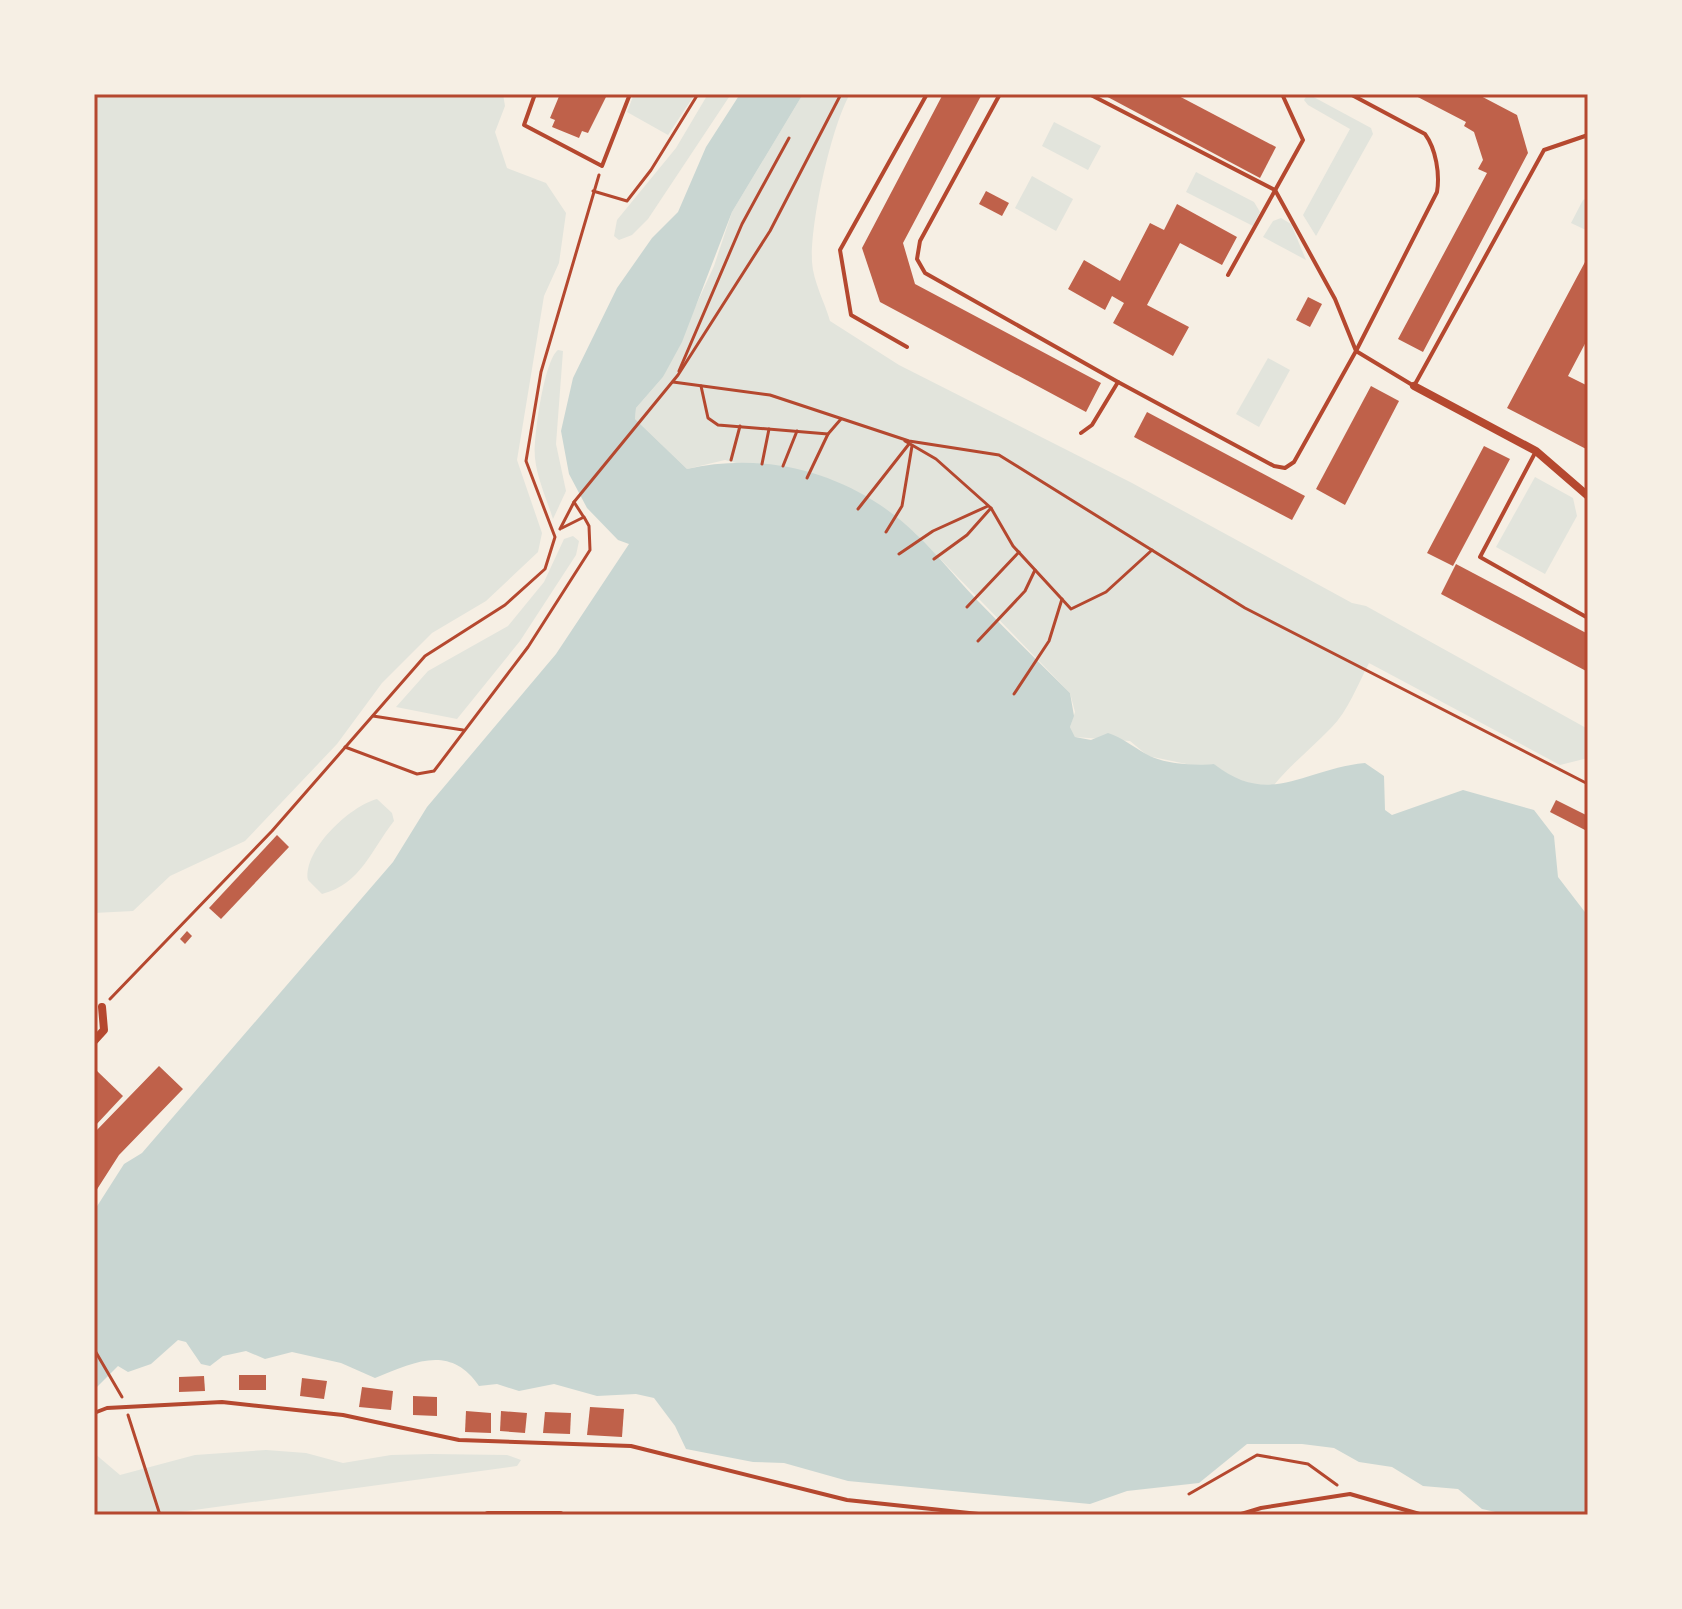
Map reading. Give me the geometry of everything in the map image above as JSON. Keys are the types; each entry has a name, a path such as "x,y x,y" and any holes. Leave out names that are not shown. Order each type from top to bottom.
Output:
{"street":[{"path":"1414,386 1536,451 1588,496"},
{"path":"94,1041 104,1030 102,1007"},
{"path":"488,1515 560,1515"}],"lane":[{"path":"535,94 524,125 602,166 630,94"},
{"path":"907,347 851,315 840,250 927,94"},
{"path":"1000,94 920,241 917,259 925,273 1118,382 1274,466 1285,468 1294,462 1356,351 1437,192 1439,181 1432,144 1425,134 1350,94"},
{"path":"1089,94 1275,190 1335,299 1356,351 1414,386 1544,150 1588,135"},
{"path":"1228,275 1303,140 1282,94"},
{"path":"1081,433 1092,425 1118,382"},
{"path":"1536,451 1480,557 1588,618"},
{"path":"94,1413 126,1407 222,1402 343,1415 459,1440 631,1446 847,1500 988,1515"},
{"path":"1238,1515 1261,1508 1350,1494 1423,1515"}],"path":[{"path":"592,191 627,201 657,161 698,94"},
{"path":"560,529 574,502 678,375 770,231 841,94"},
{"path":"678,375 742,224 789,138"},
{"path":"102,1007 272,831 425,656 505,605 545,569 554,534 526,461 541,372 592,191 602,166"},
{"path":"673,382 770,395 899,438 999,455 1245,608 1588,784"},
{"path":"701,386 708,418 718,425 828,434"},
{"path":"807,478 828,434 841,419"},
{"path":"731,460 740,426"},
{"path":"762,464 769,429"},
{"path":"783,466 797,431"},
{"path":"899,438 936,459 990,507 1019,552 1071,609 1106,592 1152,550"},
{"path":"858,509 911,445"},
{"path":"886,532 902,506 911,445"},
{"path":"345,747 417,774 434,771 528,647 590,550 589,526 574,502"},
{"path":"899,554 933,531 990,507"},
{"path":"934,559 967,535 990,507"},
{"path":"554,534 584,517"},
{"path":"967,607 1019,552"},
{"path":"978,641 1025,591 1035,570"},
{"path":"1014,694 1049,641 1062,599"},
{"path":"373,716 463,730"},
{"path":"94,1349 119,1389"},
{"path":"126,1407 160,1515"},
{"path":"1189,1494 1257,1455 1308,1464 1350,1494"}],"shaded area":[{"path":"94,94 503,94 505,106 495,132 507,168 546,183 566,213 559,263 544,296 517,460 542,533 538,552 486,601 432,633 382,683 337,744 245,841 170,876 133,911 94,913"},
{"path":"634,94 695,94 668,135 627,112"},
{"path":"708,94 731,94 648,219 632,235 619,240 614,236 617,220 676,148"},
{"path":"740,94 803,94 732,212 682,342 663,377 636,408 635,419 687,469 749,463 810,472 867,497 893,514 1070,693 1074,716 1070,727 1075,737 1091,740 1108,733 1161,760 1179,764 1214,764 1234,777 1270,785 1365,763 1384,776 1385,810 1392,815 1463,790 1534,810 1554,836 1558,877 1588,916 1588,1515 1509,1515 1482,1509 1458,1489 1423,1486 1392,1467 1359,1462 1334,1448 1302,1444 1247,1444 1199,1483 1127,1491 1090,1504 848,1481 784,1463 753,1462 686,1449 675,1426 654,1398 636,1394 597,1396 554,1384 519,1391 497,1384 479,1386 468,1373 444,1361 418,1362 375,1378 341,1363 292,1352 265,1359 246,1351 223,1356 210,1366 201,1364 186,1342 178,1340 151,1364 128,1372 118,1366 94,1390 94,1211 124,1164 142,1153 393,862 427,807 556,654 629,544 618,540 587,508 569,474 561,431 573,378 617,288 652,238 678,212 706,147"},
{"path":"803,94 850,94 829,152 812,245 815,277 830,321 899,365 1132,483 1352,603 1366,606 1588,729 1588,758 1560,765 1369,663 1337,721 1274,785 1242,781 1214,764 1196,766 1148,756 1130,741 1075,737 1070,727 1075,712 1070,693 915,533 868,499 725,460 687,469 635,419 636,408 663,377 714,266 732,212"},
{"path":"1308,94 1371,128 1373,134 1316,236 1303,215 1350,129 1308,105 1304,100"},
{"path":"1054,122 1101,146 1088,170 1042,146"},
{"path":"1196,172 1254,202 1260,212 1253,226 1186,192"},
{"path":"1032,176 1073,199 1056,231 1015,208"},
{"path":"1588,198 1588,231 1571,223 1583,200"},
{"path":"1281,218 1291,224 1306,260 1263,237 1273,221"},
{"path":"558,350 563,351 556,444 566,491 553,519 538,473 535,449 544,384"},
{"path":"1268,358 1290,370 1259,427 1236,414"},
{"path":"1535,477 1573,498 1577,516 1545,574 1496,547"},
{"path":"573,536 579,541 576,555 520,641 457,719 396,707 428,671 508,626 544,582 564,539"},
{"path":"377,799 392,813 394,821 356,874 322,894 308,880 308,868 313,856 330,831 342,820 354,810"},
{"path":"266,1450 306,1453 343,1463 391,1455 431,1454 507,1455 521,1460 517,1466 158,1515 94,1515 94,1453 120,1475 195,1455"}],"building":[{"path":"560,94 607,95 588,133 582,131 579,138 552,127 555,120 550,118"},
{"path":"943,94 982,94 903,243 915,284 1101,383 1086,412 880,302 862,248"},
{"path":"1102,94 1175,94 1276,147 1260,178"},
{"path":"1412,94 1477,94 1517,115 1528,153 1423,352 1398,339 1487,173 1478,169 1483,160 1474,132 1464,126 1466,122"},
{"path":"986,191 1009,203 1002,216 979,204"},
{"path":"1177,204 1237,237 1222,265 1180,243 1147,305 1189,327 1173,356 1113,323 1124,303 1112,296 1105,310 1068,289 1084,260 1120,281 1150,223 1164,230"},
{"path":"1585,262 1588,264 1588,338 1568,376 1588,386 1588,450 1507,408"},
{"path":"1308,297 1322,304 1310,327 1296,320"},
{"path":"1371,386 1399,401 1345,505 1316,489"},
{"path":"1147,412 1305,496 1292,520 1134,437"},
{"path":"1484,446 1510,459 1453,566 1427,553"},
{"path":"1456,564 1588,634 1588,672 1441,594"},
{"path":"1556,800 1588,816 1585,830 1550,812"},
{"path":"277,835 289,847 221,919 209,908"},
{"path":"187,931 192,936 185,944 180,939"},
{"path":"159,1066 183,1089 119,1155 94,1194 94,1133"},
{"path":"96,1070 123,1096 94,1127 94,1073"},
{"path":"239,1375 266,1375 266,1390 239,1390"},
{"path":"204,1376 205,1391 179,1392 179,1377"},
{"path":"302,1378 327,1381 324,1399 300,1396"},
{"path":"362,1387 393,1391 391,1410 359,1407"},
{"path":"413,1396 437,1397 437,1416 413,1415"},
{"path":"590,1407 624,1409 622,1437 587,1435"},
{"path":"466,1411 491,1413 491,1433 465,1432"},
{"path":"501,1411 527,1413 525,1433 500,1431"},
{"path":"545,1412 571,1413 570,1434 543,1433"}]}
